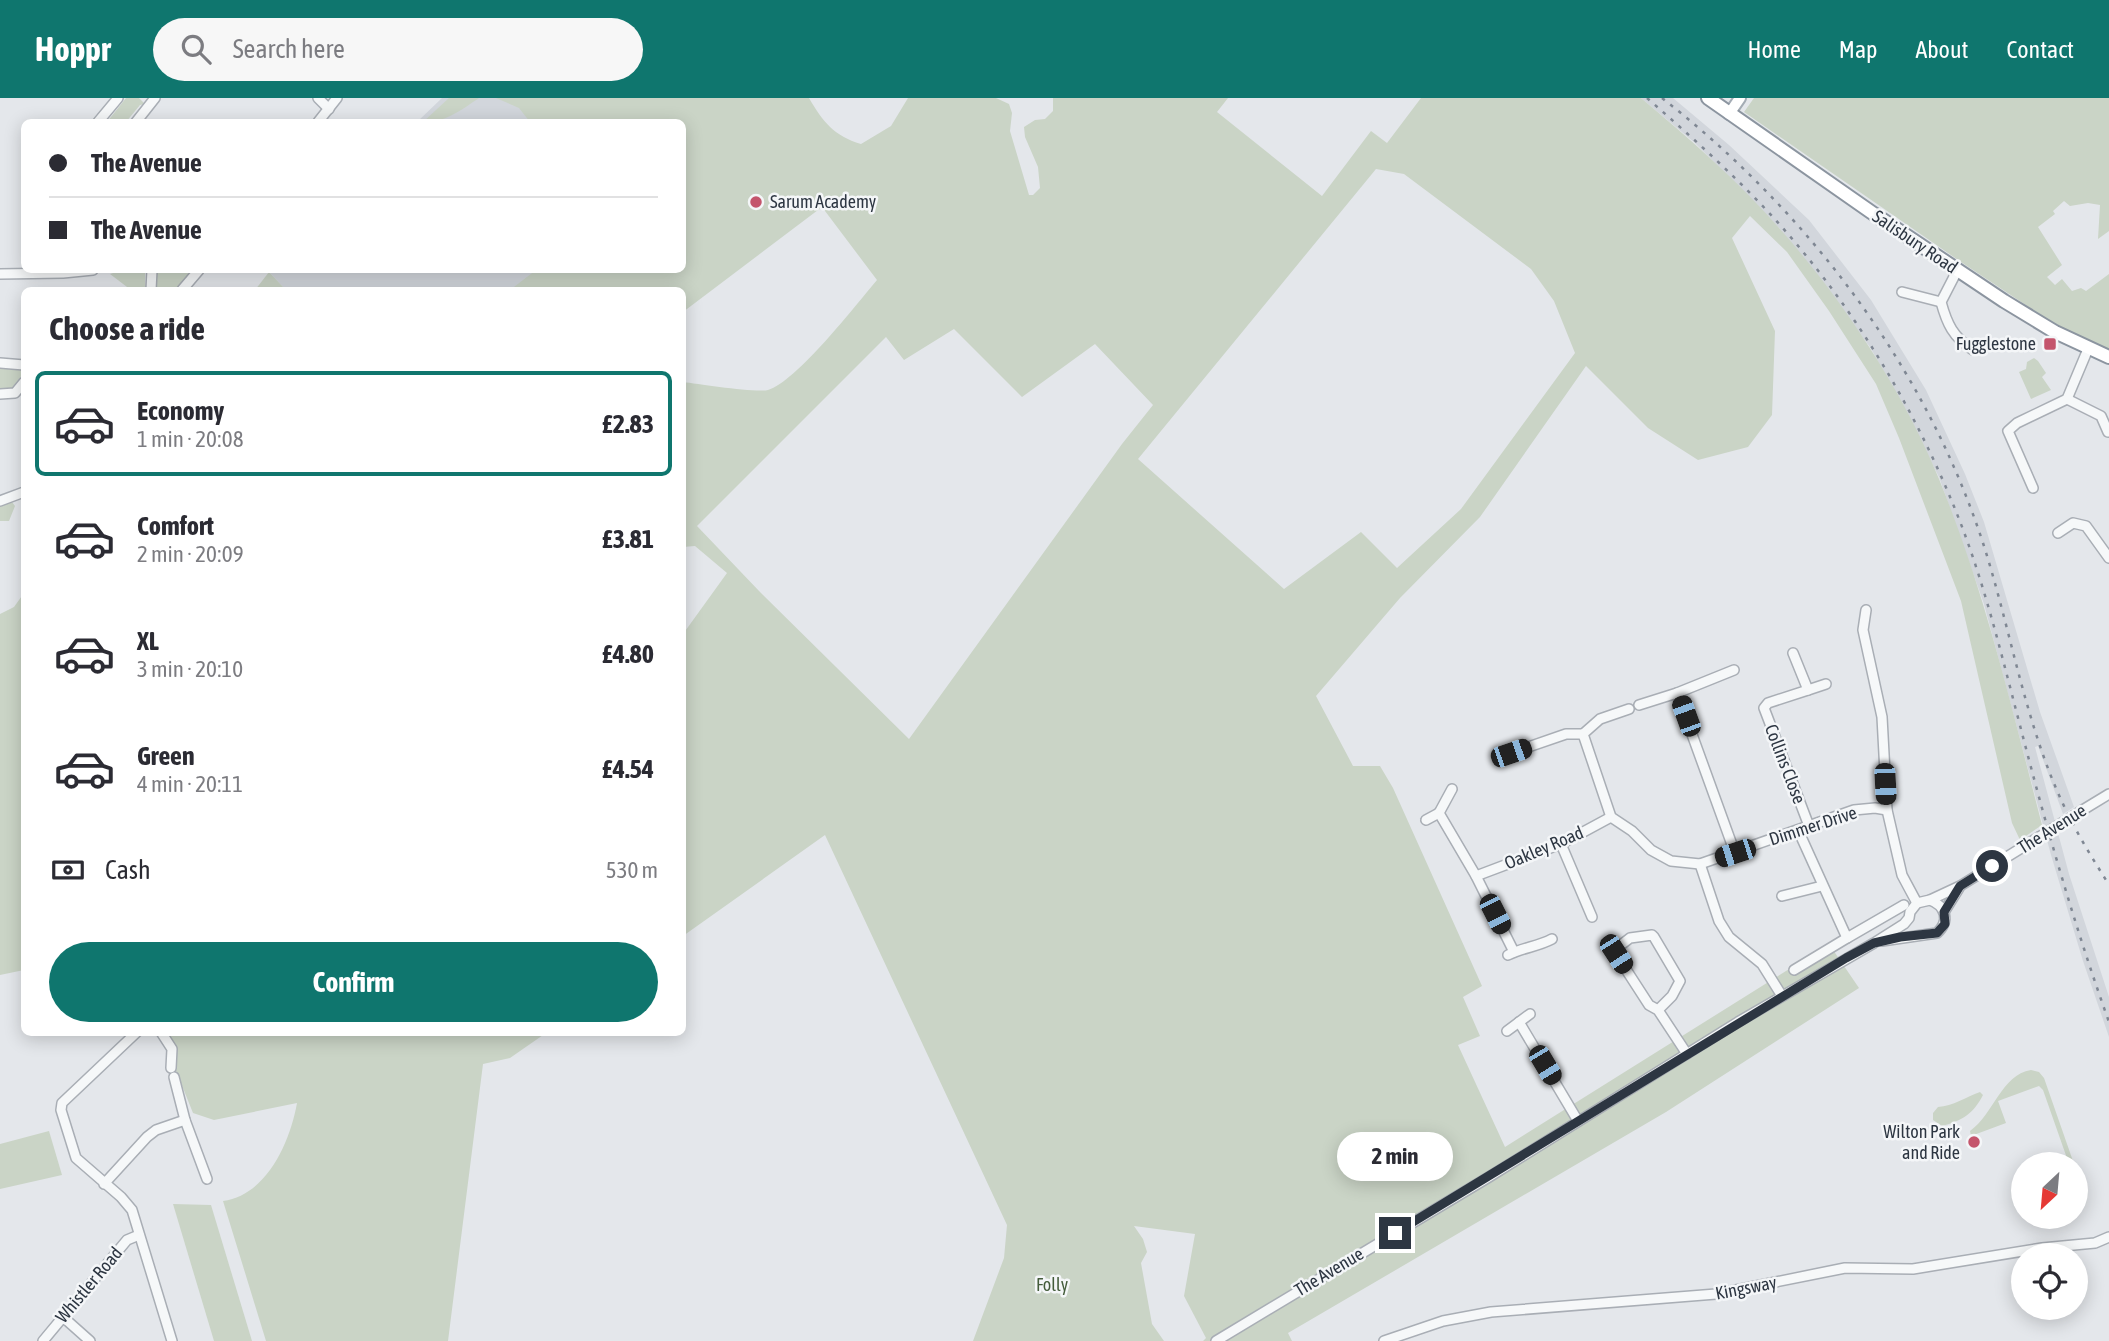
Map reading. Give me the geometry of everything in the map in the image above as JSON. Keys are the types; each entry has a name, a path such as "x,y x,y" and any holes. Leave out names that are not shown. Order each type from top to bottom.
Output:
{"highway":[{"name":"Salisbury Road","path":"1708,98 1957,271 2037,322 2109,357"}],"main road":[{"path":"1729,114 1740,98"}],"street":[{"path":"100,119 118,98"},
{"path":"138,119 155,98"},
{"path":"318,98 329,109"},
{"path":"321,119 337,98"},
{"path":"1957,271 1941,302 1948,327 1959,341 1973,350"},
{"path":"0,274 63,273"},
{"path":"185,287 196,273"},
{"path":"1902,292 1941,302"},
{"path":"2032,488 2008,431 2017,423 2067,399 2088,349"},
{"path":"0,363 21,365"},
{"path":"0,394 15,393 21,386"},
{"path":"2067,399 2101,416 2108,432"},
{"path":"0,501 21,493"},
{"path":"2058,533 2073,523 2086,526 2109,558"},
{"path":"1866,610 1863,630 1882,717 1887,810 1902,875 1917,903"},
{"path":"1793,653 1808,690"},
{"path":"1639,705 1734,670"},
{"name":"Collins Close","path":"1809,825 1764,708 1768,703 1826,684"},
{"path":"1677,693 1735,853"},
{"path":"1511,753 1566,734 1583,734 1600,719 1629,709"},
{"path":"1583,734 1611,817 1632,831 1659,856 1679,863 1700,864 1718,921 1729,937 1762,964 1782,996"},
{"path":"1426,820 1439,813 1452,789"},
{"name":"The Avenue","path":"1216,1341 1782,996 1874,943 1909,918 1917,903 1960,886 2109,794"},
{"name":"Dimmer Drive","path":"1700,864 1854,810 1887,810"},
{"path":"1439,813 1476,876 1511,953 1527,946 1541,945 1552,939"},
{"name":"Oakley Road","path":"1476,876 1561,844 1611,817"},
{"path":"1798,830 1846,938"},
{"path":"1561,844 1592,917"},
{"path":"1782,896 1822,886"},
{"name":"The Avenue","path":"1874,943 1900,937 1932,935 1942,929 1944,912 1960,886"},
{"path":"1930,900 1941,906 1944,912"},
{"path":"1794,970 1904,905"},
{"path":"1909,918 1914,929 1924,936"},
{"path":"1658,1010 1672,996 1680,981 1654,937 1651,935 1630,938 1617,948 1616,954 1649,1005 1658,1010 1687,1054"},
{"path":"1507,1031 1530,1014"},
{"path":"1519,1022 1578,1121"},
{"path":"133,1036 62,1103 61,1110 76,1158 132,1210 172,1341"},
{"path":"164,1036 172,1049 173,1072 185,1120 207,1179"},
{"path":"104,1184 147,1137 156,1130 185,1120"},
{"name":"Whistler Road","path":"43,1341 127,1240 139,1236"},
{"name":"Kingsway","path":"1384,1341 1443,1321 1491,1312 1716,1294 1845,1268 1913,1269 2042,1248 2095,1243 2109,1237"},
{"path":"63,1317 90,1341"}],"shaded area":[{"path":"442,98 752,98 686,303 686,287 283,287 270,273 686,273 686,119 420,119"},
{"path":"1641,98 1673,98 1729,145 1809,220 1871,300 1926,390 1984,522 2040,712 2074,807 2063,814 2038,746 2035,747 2069,874 2109,997 2109,1037 2051,855 1984,604 1939,477 1870,347 1780,229 1695,143"}],"green space":[{"path":"126,98 139,98 145,104 140,105 128,119 109,119"},
{"path":"449,98 479,98 446,118 426,119"},
{"name":"Folly","path":"496,98 809,98 830,127 843,137 861,144 891,126 908,98 996,98 1009,104 1012,113 1010,131 1029,195 1033,195 1040,188 1038,167 1025,137 1024,127 1035,120 1045,119 1053,111 1053,98 1228,98 1217,112 1322,196 1371,131 1387,143 1421,98 1641,98 1730,177 1764,211 1803,257 1849,316 1908,413 1939,479 1970,564 2042,825 2020,840 2012,823 1961,601 1876,384 1787,252 1750,216 1732,238 1775,331 1772,415 1748,447 1698,460 1648,428 1586,366 1480,517 1400,598 1316,696 1353,766 1380,766 1393,788 1482,986 1463,997 1480,1036 1458,1045 1505,1147 1829,944 1859,988 1666,1112 1288,1333 1292,1341 1203,1341 1206,1338 1184,1296 1195,1234 1134,1226 1143,1239 1147,1252 1141,1263 1152,1324 1164,1341 973,1341 1004,1258 1007,1225 825,835 686,934 686,630 727,573 695,546 686,547 686,382 762,391 780,384 825,341 877,280 822,207 686,310 686,287 514,287 532,273 686,273 686,119 528,119 519,108","holes":["1376,169 1404,174 1531,269 1554,301 1575,353 1461,509 1397,568 1361,532 1284,589 1138,459","954,329 1022,397 1095,344 1153,405 909,739 697,526 886,337 904,360"]},
{"path":"1754,98 2109,98 2109,231 2098,239 2100,205 2088,203 2070,206 2064,201 2053,211 2055,214 2038,227 2062,265 2047,277 2055,285 2062,279 2072,291 2081,288 2086,291 2109,274 2109,349 2056,325 1744,112"},
{"path":"145,273 145,287 127,287 110,274"},
{"path":"157,273 194,273 182,287 156,287"},
{"path":"270,273 283,287 257,287"},
{"path":"2034,358 2046,373 2042,377 2051,390 2031,399 2019,372 2026,369 2027,362"},
{"path":"0,367 21,369 21,377 10,390 0,391"},
{"path":"12,502 15,506 9,521 0,521 0,506"},
{"path":"21,597 21,971 0,975 0,614 14,607"},
{"path":"162,1036 542,1036 510,1058 483,1064 448,1341 266,1341 223,1201 239,1197 264,1178 282,1150 297,1103 214,1120 193,1113"},
{"path":"2031,1070 2039,1072 2044,1078 2070,1152 2065,1152 2043,1090 2039,1086 1998,1101 2006,1123 1971,1136 1970,1131 2012,1079"},
{"path":"1980,1092 1983,1095 1971,1111 1956,1122 1942,1126 1933,1120 1933,1113 1938,1107"},
{"path":"49,1131 62,1175 0,1189 0,1144"},
{"path":"173,1204 211,1205 252,1341 214,1341"}],"railway":[{"path":"1647,98 1749,192 1809,259 1860,328 1924,440 1959,519 1978,571 2052,842 2109,1022"},
{"path":"1662,98 1766,191 1812,242 1856,297 1894,354 1929,415 1959,478 1983,543 2029,710 2050,775 2074,826 2109,885"}],"place":[{"name":"Sarum Academy","path":"756,202"},
{"name":"Fugglestone","path":"2050,344"},
{"name":"Wilton Park and Ride","path":"1974,1142"}],"route":[{"path":"1395,1233 1846,958 1874,943 1937,933 1945,924 1944,912 1960,886 1992,866"}]}
